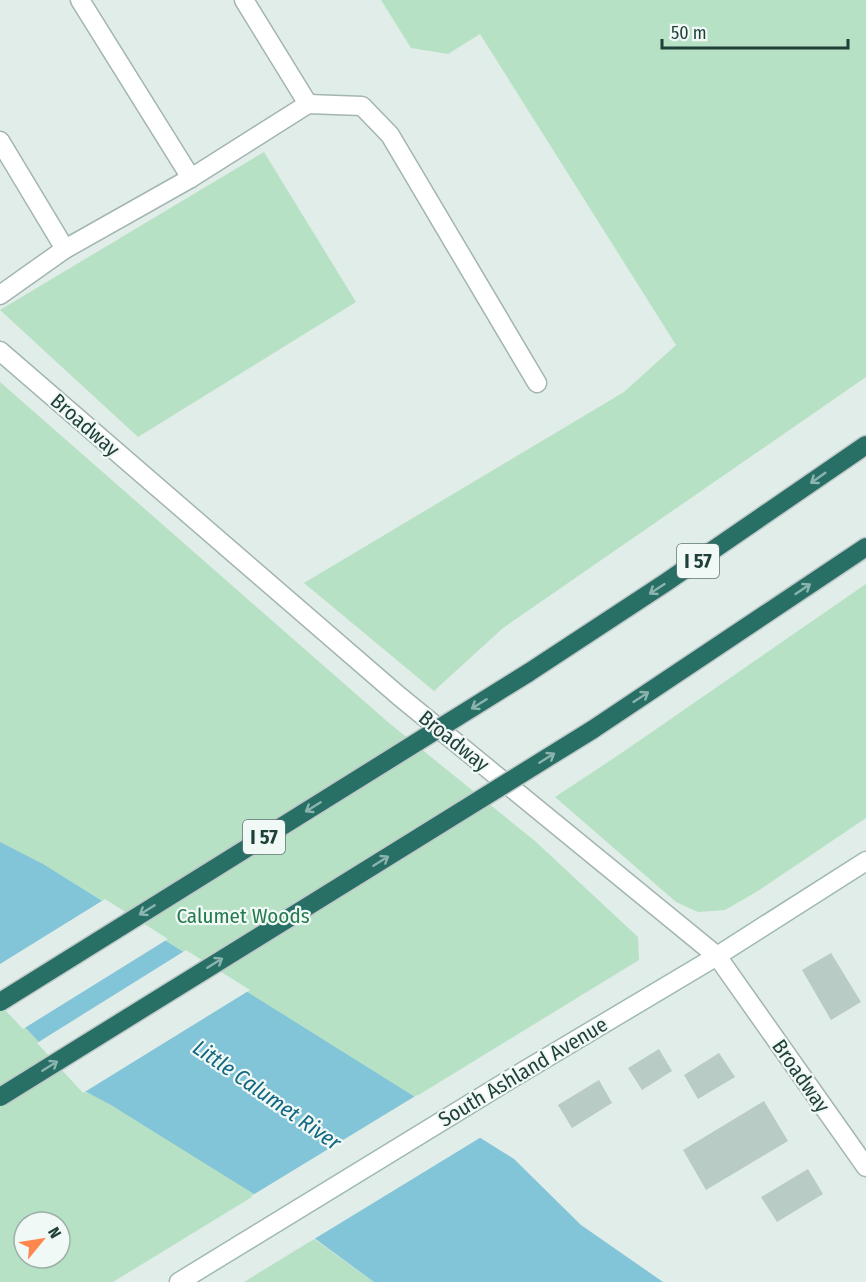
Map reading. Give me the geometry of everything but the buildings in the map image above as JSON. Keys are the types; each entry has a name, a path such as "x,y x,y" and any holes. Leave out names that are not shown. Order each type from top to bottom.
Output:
{"highway":[{"name":"I 57","path":"0,1002 528,673 665,584 866,445"},
{"path":"0,1097 592,730 866,547"}],"street":[{"path":"80,0 190,178"},
{"path":"244,0 308,104"},
{"path":"0,295 65,249 190,178 308,104 362,106 390,135 537,383"},
{"path":"0,141 65,249"},
{"name":"Broadway","path":"0,351 390,688 717,956 866,1167"},
{"name":"South Ashland Avenue","path":"179,1282 508,1080 717,956 866,861"}],"green space":[{"path":"381,0 866,0 866,377 503,628 434,691 304,583 624,392 676,345 480,34 448,54 411,48"},
{"path":"264,152 356,302 138,437 0,310"},
{"name":"Calumet Woods","path":"0,382 389,723 535,841 638,937 639,960 113,1282 0,1282"},
{"path":"866,584 866,818 758,891 725,910 698,912 676,902 555,797 620,754"},
{"path":"314,1239 374,1282 244,1282"}],"water":[{"name":"Little Calumet River","path":"0,842 43,864 514,1159 581,1225 663,1282 374,1282 254,1194 85,1091 8,1009 0,1005"}],"pier":[{"path":"105,899 168,939 23,1029 6,1011 0,1008 0,964"},
{"path":"186,950 250,990 83,1093 37,1043"},
{"path":"417,1095 483,1136 311,1241 251,1196"}]}
